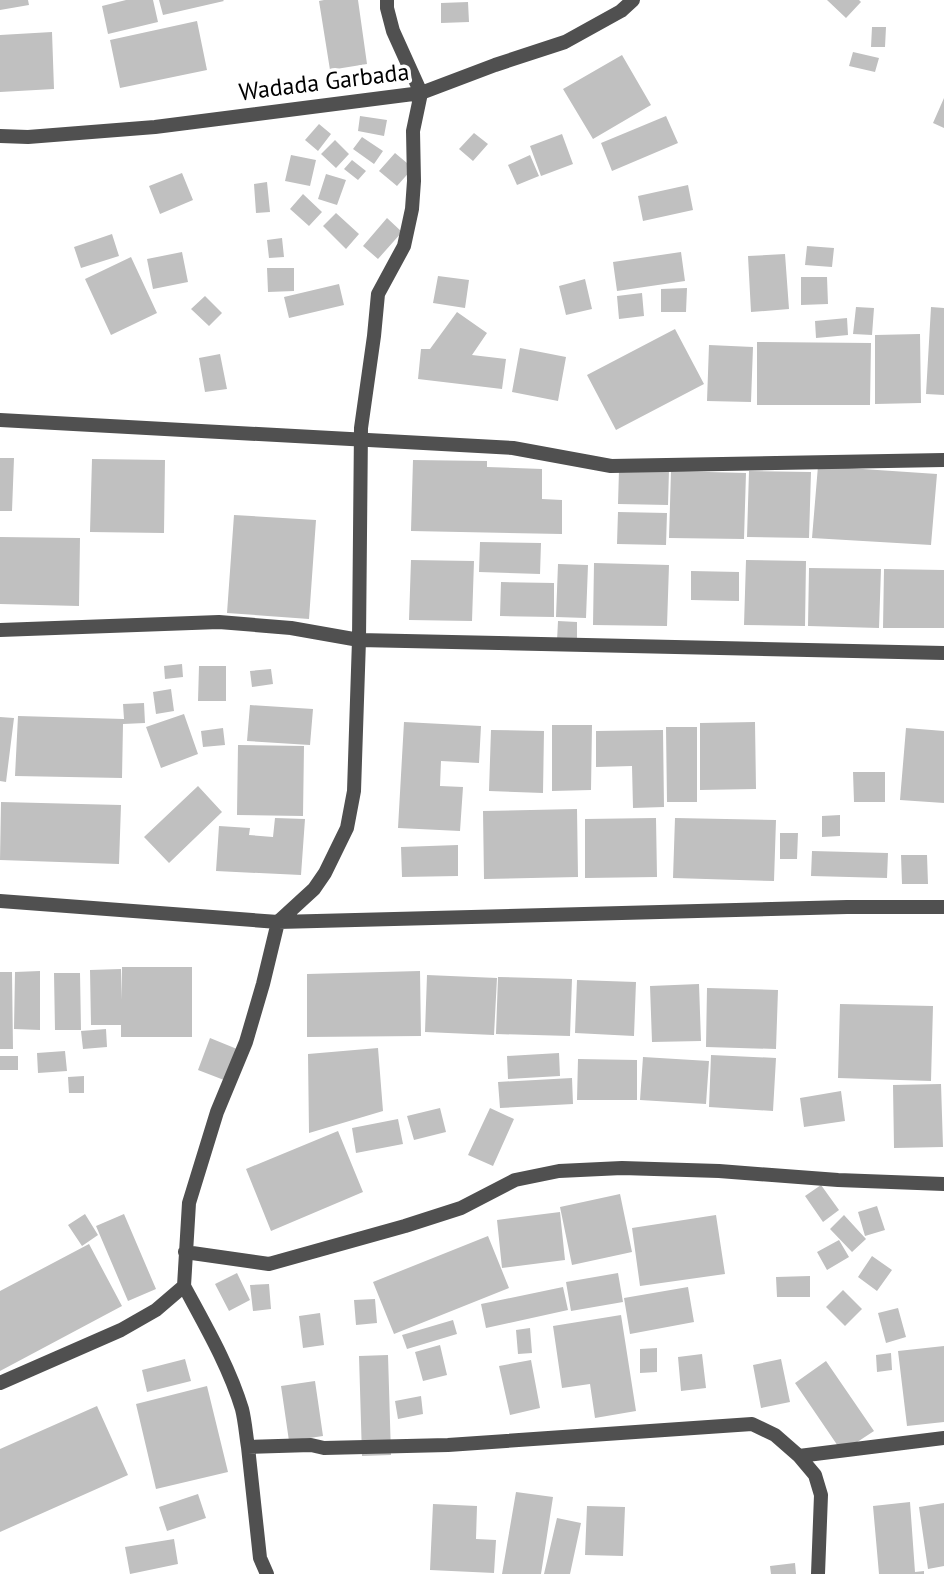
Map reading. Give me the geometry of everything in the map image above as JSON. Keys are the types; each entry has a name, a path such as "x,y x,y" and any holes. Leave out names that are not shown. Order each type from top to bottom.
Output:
{"street":[{"path":"267,1574 260,1558 242,1410 216,1345 184,1286 189,1203 217,1112 246,1042 278,922 314,889 334,858 347,828 354,791 361,428 378,294 404,246 412,209 413,131 421,93 393,31 387,0"},
{"name":"Wadada Garbada","path":"0,136 28,137 155,127 421,93 565,42 621,11 634,0"},
{"path":"0,420 513,448 611,466 944,460"},
{"path":"0,629 219,622 290,628 359,640 944,653"},
{"path":"0,901 278,922 847,907 944,907"},
{"path":"186,1252 269,1264 405,1226 461,1208 515,1180 559,1171 622,1168 719,1171 838,1180 944,1184"},
{"path":"0,1383 121,1329 156,1310 184,1286"},
{"path":"248,1447 448,1445 752,1424 775,1435 799,1456 815,1475 821,1495 818,1574"},
{"path":"799,1456 944,1438"}],"building":[{"path":"0,0 28,0 29,5 0,10"},
{"path":"126,0 153,0 158,22 108,34 102,6"},
{"path":"159,0 223,0 224,1 163,15"},
{"path":"358,0 367,64 330,70 319,1"},
{"path":"827,0 859,0 861,2 846,18"},
{"path":"468,2 469,22 441,23 441,3"},
{"path":"197,21 207,70 120,88 110,40"},
{"path":"872,27 886,27 885,47 871,47"},
{"path":"52,32 54,89 0,92 0,35"},
{"path":"853,52 879,58 875,72 849,66"},
{"path":"622,55 651,105 593,139 563,89"},
{"path":"944,98 944,128 933,123"},
{"path":"360,116 387,120 384,136 358,131"},
{"path":"666,116 678,143 612,171 601,143"},
{"path":"319,124 331,134 318,151 305,140"},
{"path":"474,133 488,144 473,161 459,149"},
{"path":"562,134 573,164 541,176 530,146"},
{"path":"362,137 383,151 374,164 353,149"},
{"path":"335,140 349,154 336,168 321,154"},
{"path":"395,153 413,168 397,186 379,171"},
{"path":"291,155 316,160 310,186 285,181"},
{"path":"530,155 539,176 517,185 508,165"},
{"path":"352,160 366,171 358,180 344,169"},
{"path":"182,173 193,200 160,214 149,186"},
{"path":"326,174 346,180 337,205 318,199"},
{"path":"267,182 270,212 256,213 254,184"},
{"path":"688,185 693,210 643,221 638,196"},
{"path":"303,194 322,212 309,226 290,209"},
{"path":"336,213 359,234 346,249 323,226"},
{"path":"387,218 402,232 378,259 363,246"},
{"path":"112,234 119,256 81,268 74,247"},
{"path":"282,238 284,257 269,258 267,240"},
{"path":"807,246 834,248 832,267 805,265"},
{"path":"182,252 188,282 153,289 147,259"},
{"path":"681,252 685,281 617,291 613,262"},
{"path":"785,254 789,309 751,312 748,256"},
{"path":"131,257 157,313 111,335 85,279"},
{"path":"267,268 294,268 294,291 268,292"},
{"path":"438,276 469,280 465,308 433,303"},
{"path":"801,277 827,277 828,304 801,305"},
{"path":"585,279 592,309 566,315 559,286"},
{"path":"339,284 344,305 289,318 284,297"},
{"path":"687,288 686,312 661,312 661,289"},
{"path":"642,293 644,316 619,319 617,296"},
{"path":"205,296 222,313 209,326 191,309"},
{"path":"856,307 874,308 872,335 853,334"},
{"path":"931,307 944,308 944,395 926,394"},
{"path":"457,312 487,333 472,355 506,359 502,389 418,379 421,349 430,349"},
{"path":"847,318 848,335 816,338 815,321"},
{"path":"675,329 704,384 616,430 587,375"},
{"path":"920,334 921,403 875,404 875,335"},
{"path":"757,342 871,343 870,405 757,405"},
{"path":"709,345 753,347 751,402 707,401"},
{"path":"520,348 566,357 558,401 512,392"},
{"path":"220,354 227,389 205,392 199,358"},
{"path":"0,458 14,458 12,511 0,511"},
{"path":"92,459 165,460 164,533 90,532"},
{"path":"413,460 487,461 487,467 542,469 542,499 562,500 562,534 411,531"},
{"path":"818,466 937,474 931,545 812,538"},
{"path":"619,470 669,470 668,505 618,504"},
{"path":"671,471 746,473 744,539 669,538"},
{"path":"749,471 811,472 809,538 747,537"},
{"path":"618,512 667,513 666,545 617,544"},
{"path":"234,515 316,520 309,619 227,613"},
{"path":"0,537 80,538 79,606 0,604"},
{"path":"480,542 541,543 540,574 479,572"},
{"path":"411,560 474,561 472,621 409,620"},
{"path":"746,560 806,561 805,626 744,625"},
{"path":"594,563 669,565 667,626 593,625"},
{"path":"558,564 588,565 586,618 556,617"},
{"path":"809,568 881,569 879,628 808,626"},
{"path":"884,569 944,570 944,628 883,628"},
{"path":"691,571 739,572 739,601 691,600"},
{"path":"501,582 554,583 554,617 500,616"},
{"path":"558,621 577,622 577,641 557,641"},
{"path":"182,664 183,677 165,679 164,666"},
{"path":"199,666 226,666 226,701 198,701"},
{"path":"271,669 273,684 252,687 250,671"},
{"path":"171,689 174,711 156,714 153,692"},
{"path":"144,703 145,723 123,724 122,778 15,776 18,716 124,719 123,704"},
{"path":"250,705 313,709 310,745 247,741"},
{"path":"184,714 198,754 161,768 146,727"},
{"path":"0,717 14,718 6,782 0,781"},
{"path":"404,722 481,726 479,763 441,761 440,786 463,787 460,831 398,828"},
{"path":"755,722 756,789 700,790 700,723"},
{"path":"552,725 592,725 591,790 552,791"},
{"path":"666,727 697,727 697,802 667,802"},
{"path":"223,728 225,745 203,747 201,731"},
{"path":"906,728 944,731 944,803 900,800"},
{"path":"491,730 544,731 543,793 489,791"},
{"path":"663,730 664,807 633,808 632,766 596,767 596,731"},
{"path":"238,745 304,746 303,816 237,815"},
{"path":"853,772 885,772 885,802 854,802"},
{"path":"198,786 222,812 169,863 144,837"},
{"path":"1,802 121,805 119,864 0,860"},
{"path":"577,809 578,877 484,879 483,811"},
{"path":"840,815 840,836 822,837 822,816"},
{"path":"275,818 305,819 301,875 216,871 219,826 250,828 249,835 273,837"},
{"path":"656,818 657,877 585,878 585,819"},
{"path":"675,818 776,820 774,881 673,878"},
{"path":"780,833 798,833 797,859 780,859"},
{"path":"458,845 458,876 402,877 401,847"},
{"path":"812,851 888,853 887,878 811,876"},
{"path":"901,855 927,855 928,884 902,884"},
{"path":"122,967 192,967 192,1037 121,1037 121,1025 91,1025 90,970 121,969 122,1000"},
{"path":"40,971 40,1030 14,1029 15,972"},
{"path":"420,971 421,1036 307,1037 307,974"},
{"path":"0,972 12,972 13,1049 0,1049"},
{"path":"54,973 80,973 81,1030 55,1030"},
{"path":"427,975 497,978 494,1035 425,1032"},
{"path":"498,977 572,979 570,1036 496,1034"},
{"path":"577,980 636,982 634,1036 575,1033"},
{"path":"699,984 701,1041 652,1042 650,986"},
{"path":"707,988 778,990 776,1049 706,1047"},
{"path":"840,1004 933,1006 931,1081 838,1078"},
{"path":"106,1029 107,1047 83,1049 81,1031"},
{"path":"210,1038 237,1049 224,1080 198,1070"},
{"path":"378,1048 383,1111 309,1133 308,1054"},
{"path":"65,1051 67,1071 38,1073 37,1053"},
{"path":"559,1053 560,1076 508,1079 507,1056"},
{"path":"711,1055 776,1058 773,1111 709,1107"},
{"path":"0,1056 18,1056 18,1070 0,1070"},
{"path":"643,1057 709,1061 706,1104 640,1100"},
{"path":"578,1059 637,1060 637,1100 577,1100"},
{"path":"84,1076 84,1093 69,1093 68,1077"},
{"path":"572,1078 573,1104 500,1108 498,1082"},
{"path":"941,1084 943,1147 894,1148 893,1085"},
{"path":"841,1091 845,1121 804,1127 800,1098"},
{"path":"440,1108 446,1132 414,1140 407,1116"},
{"path":"490,1108 514,1119 493,1166 468,1155"},
{"path":"398,1119 403,1144 356,1153 352,1128"},
{"path":"338,1131 363,1192 271,1231 246,1169"},
{"path":"821,1185 839,1210 823,1222 805,1196"},
{"path":"620,1194 632,1252 572,1265 560,1207"},
{"path":"877,1206 885,1230 865,1236 858,1212"},
{"path":"560,1212 565,1260 502,1268 497,1220"},
{"path":"85,1214 98,1235 82,1246 68,1225"},
{"path":"124,1214 156,1289 128,1301 96,1226"},
{"path":"716,1215 725,1274 640,1286 632,1228"},
{"path":"844,1215 866,1239 852,1252 830,1229"},
{"path":"488,1236 509,1288 394,1334 373,1282"},
{"path":"839,1240 849,1257 827,1270 817,1252"},
{"path":"89,1244 122,1306 0,1371 0,1291"},
{"path":"872,1256 892,1270 877,1291 858,1277"},
{"path":"237,1273 250,1300 229,1311 215,1284"},
{"path":"618,1273 623,1302 571,1311 566,1282"},
{"path":"810,1276 810,1297 777,1297 776,1277"},
{"path":"269,1284 271,1309 253,1311 250,1285"},
{"path":"563,1287 568,1310 486,1328 481,1304"},
{"path":"688,1287 694,1322 630,1334 624,1298"},
{"path":"843,1290 862,1309 845,1326 826,1307"},
{"path":"375,1299 377,1323 356,1325 354,1300"},
{"path":"898,1308 906,1337 886,1343 878,1313"},
{"path":"320,1313 324,1345 303,1348 299,1316"},
{"path":"621,1315 636,1411 595,1418 590,1384 562,1388 553,1326"},
{"path":"453,1320 457,1334 407,1349 402,1335"},
{"path":"530,1328 532,1353 518,1354 516,1330"},
{"path":"440,1345 447,1375 423,1381 415,1352"},
{"path":"944,1346 944,1422 907,1426 898,1351"},
{"path":"657,1348 657,1372 640,1373 640,1349"},
{"path":"891,1353 892,1370 877,1372 876,1355"},
{"path":"702,1354 706,1388 681,1391 678,1357"},
{"path":"388,1355 391,1455 362,1456 359,1356"},
{"path":"185,1359 191,1381 147,1392 142,1370"},
{"path":"781,1359 790,1402 761,1408 753,1365"},
{"path":"531,1360 540,1408 510,1415 499,1366"},
{"path":"826,1361 874,1431 842,1452 795,1383"},
{"path":"315,1381 323,1436 289,1441 281,1386"},
{"path":"207,1386 228,1472 156,1489 136,1404"},
{"path":"421,1396 423,1414 398,1419 395,1401"},
{"path":"97,1406 128,1475 0,1532 0,1449"},
{"path":"516,1492 553,1497 541,1574 502,1574"},
{"path":"198,1494 206,1518 167,1531 159,1507"},
{"path":"910,1502 915,1572 924,1571 924,1574 879,1574 873,1506"},
{"path":"944,1503 944,1566 928,1569 919,1507"},
{"path":"433,1504 477,1506 476,1539 496,1540 494,1573 430,1570"},
{"path":"587,1506 625,1507 623,1556 585,1555"},
{"path":"557,1518 581,1523 570,1574 544,1574"},
{"path":"174,1539 178,1564 130,1574 125,1547"},
{"path":"795,1563 796,1574 771,1574 770,1566"}]}
